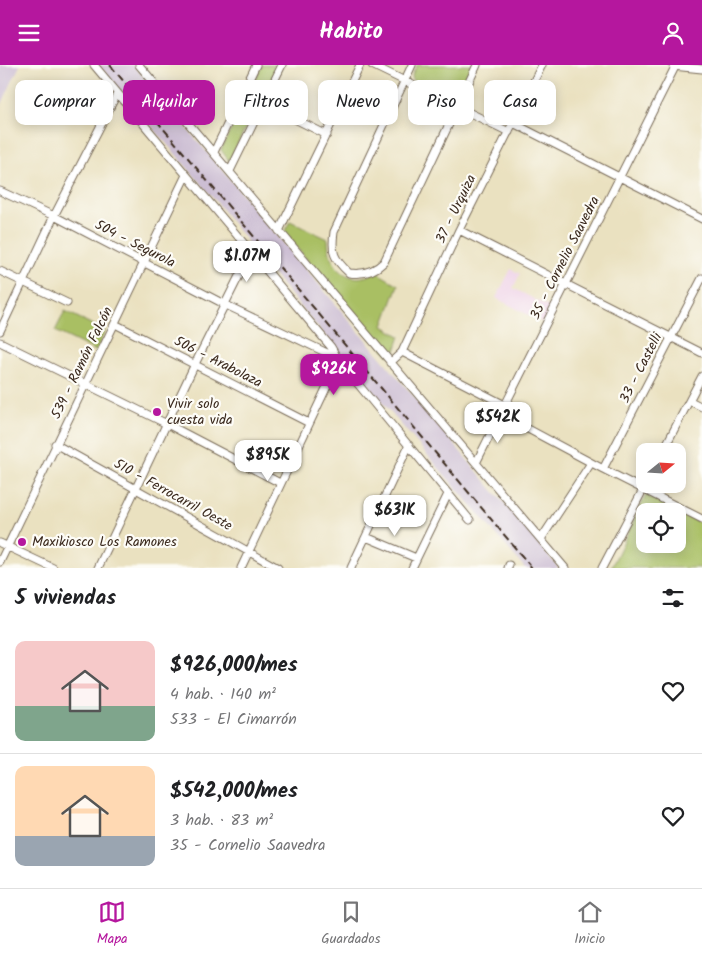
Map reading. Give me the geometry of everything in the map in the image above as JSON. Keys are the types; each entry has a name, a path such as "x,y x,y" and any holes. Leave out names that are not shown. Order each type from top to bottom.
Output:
{"street":[{"path":"94,65 331,347 339,361 470,520"},
{"path":"140,65 565,568"},
{"path":"249,80 256,65"},
{"path":"275,80 282,65"},
{"path":"279,231 360,65"},
{"path":"372,65 408,81"},
{"path":"412,65 334,232 332,250 335,258 349,273 370,272 384,262 449,125"},
{"path":"470,80 477,65"},
{"name":"37 - Urquiza","path":"534,80 542,65"},
{"path":"674,66 702,69"},
{"name":"35 - Cornelio Saavedra","path":"476,463 674,66"},
{"path":"0,331 54,216 117,94"},
{"path":"474,114 509,132"},
{"path":"214,152 227,125"},
{"path":"230,171 253,125"},
{"path":"306,125 327,135"},
{"name":"37 - Urquiza","path":"390,363 402,351 459,230 512,125"},
{"path":"517,125 702,219"},
{"name":"539 - Ramón Falcón","path":"0,561 186,175"},
{"name":"504 - Segurola","path":"0,191 54,216 224,304 327,353 339,361"},
{"path":"459,230 702,353"},
{"path":"98,568 224,304 251,252"},
{"path":"0,271 67,303"},
{"name":"33 - Castelli","path":"603,469 702,278"},
{"name":"506 - Arabolaza","path":"115,324 309,423"},
{"path":"0,342 167,424 280,483"},
{"path":"402,351 505,405"},
{"path":"241,568 339,361"},
{"path":"667,443 702,376"},
{"path":"690,401 702,407"},
{"path":"500,414 590,463 636,483"},
{"name":"510 - Ferrocarril Oeste","path":"55,444 278,568"},
{"path":"351,568 409,445"},
{"path":"541,539 590,463"},
{"path":"602,568 641,493"},
{"path":"655,493 702,519"},
{"path":"412,568 448,494"},
{"path":"366,537 416,558"},
{"path":"0,543 53,568"}],"shaded area":[{"path":"0,65 20,65 0,108"},
{"path":"99,65 133,65 146,80 123,80 123,93"},
{"path":"150,125 184,125 559,568 525,568 348,363 264,263 214,199"},
{"path":"511,269 520,274 513,288 551,308 544,323 496,298"}],"green space":[{"path":"262,65 280,65 273,80 256,80"},
{"path":"417,65 474,65 467,80 413,80 412,75"},
{"path":"233,125 247,125 229,161 221,150"},
{"path":"290,221 328,239 332,258 342,272 357,278 376,272 398,285 383,326 400,336 395,351 389,356 284,233"},
{"path":"65,311 105,331 96,351 55,331"},
{"path":"646,495 662,503 642,503"},
{"path":"686,515 702,524 702,568 611,568 636,516 636,553 686,553"}],"railway":[{"path":"110,65 532,568"}],"place":[{"name":"Vivir solo cuesta vida","path":"157,412"},
{"name":"Maxikiosco Los Ramones","path":"22,542"}]}
